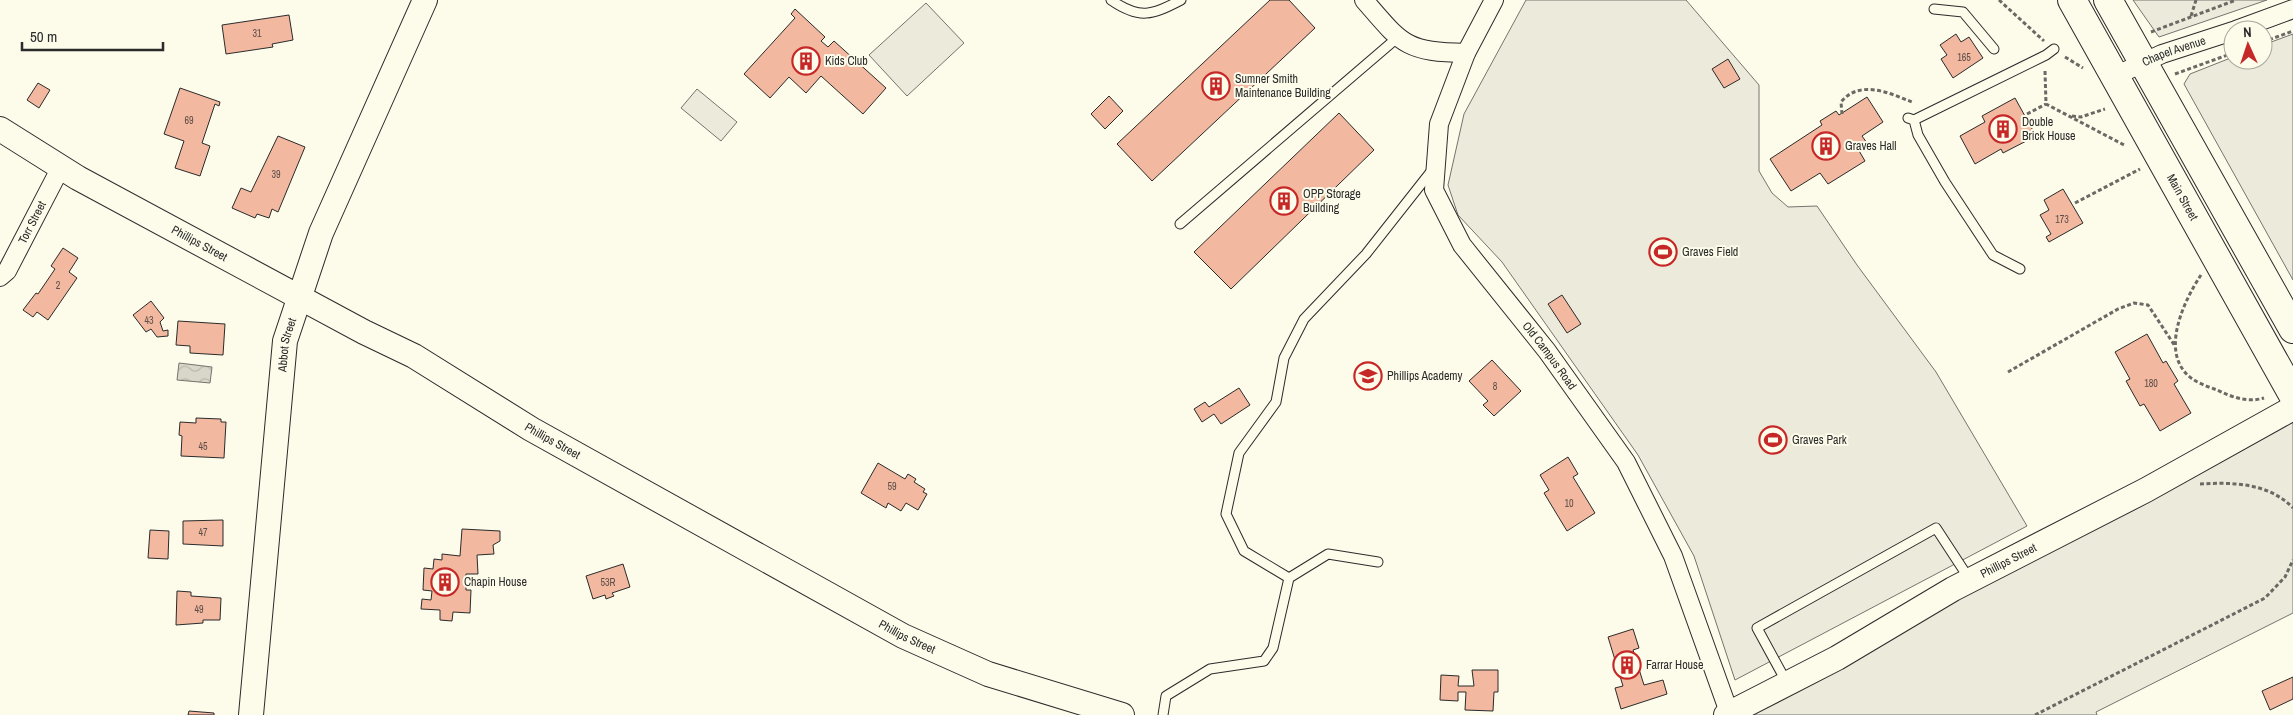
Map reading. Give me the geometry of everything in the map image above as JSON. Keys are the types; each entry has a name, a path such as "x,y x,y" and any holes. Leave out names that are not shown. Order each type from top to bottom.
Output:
{"main road":[{"name":"Main Street","path":"2072,0 2165,170 2280,396"},
{"path":"2108,0 2293,328"}],"street":[{"name":"Abbot Street","path":"251,715 285,341 298,296 321,233 355,153 425,0"},
{"path":"1364,0 1397,38 1417,49 1466,53"},
{"name":"Old Campus Road","path":"1494,0 1466,53 1439,124 1434,190 1462,245 1547,351 1626,462 1673,556 1728,714"},
{"name":"Chapel Avenue","path":"2264,20 2293,9"},
{"name":"Chapel Avenue","path":"2115,76 2143,61 2223,35"},
{"name":"Phillips Street","path":"0,129 61,167 364,332 414,356 531,429 904,636 988,674 1122,715"},
{"name":"Torr Street","path":"0,277 7,270 61,167"},
{"name":"Phillips Street","path":"1728,714 1837,658 1970,580 2146,490 2293,408"}],"lane":[{"path":"1111,0 1123,9 1138,13 1155,14 1181,0"},
{"path":"1934,9 1963,12 1994,49"},
{"path":"1180,224 1397,38"},
{"path":"2020,269 1994,254 1945,182 1911,119 2046,55 2054,49"},
{"path":"1289,578 1244,551 1226,514 1239,453 1276,402 1284,358 1304,319 1366,254 1435,166"},
{"path":"1788,684 1757,628 1936,528 1970,580"},
{"path":"1163,715 1166,696 1210,670 1264,661 1273,648 1289,578 1328,554 1378,562"}],"path":[{"path":"1999,0 2054,49 2086,70"},
{"path":"2191,16 2196,0"},
{"path":"2150,32 2236,0"},
{"path":"2273,38 2293,31"},
{"path":"2046,104 2045,68 2054,49"},
{"path":"2174,74 2223,57"},
{"path":"1842,114 1841,102 1848,94 1860,90 1881,90 1912,102"},
{"path":"2027,114 2046,104"},
{"path":"2046,104 2126,146"},
{"path":"2066,114 2081,117 2105,109"},
{"path":"2075,203 2140,169"},
{"path":"2201,274 2190,291 2178,328 2178,361 2185,373 2202,384 2233,397 2254,401 2280,396"},
{"path":"2008,372 2118,309 2134,302 2148,305 2177,349"},
{"path":"2192,485 2217,483 2254,486 2269,490 2285,499 2293,508"},
{"path":"2035,715 2265,598 2285,577 2293,560"}],"shaded area":[{"path":"1526,0 1686,0 1759,85 1759,171 1772,193 1788,207 1817,206 1857,265 1936,372 2027,526 1735,680 1694,556 1638,455 1502,262 1458,215 1448,185 1464,114"},
{"path":"2133,0 2267,0 2159,37"},
{"path":"926,3 964,43 907,96 869,55"},
{"path":"2293,34 2293,280 2184,84 2190,74 2223,61 2223,70 2273,70 2273,41"},
{"path":"697,89 737,122 721,141 681,108"},
{"path":"2293,407 2293,613 2096,712 2097,715 1730,715"}],"water":[{"path":"179,363 212,367 210,383 177,380"}],"building":[{"name":"Sumner Smith Maintenance Building","path":"1270,0 1289,0 1315,28 1152,181 1117,144"},
{"name":"Kids Club","path":"795,9 825,37 821,41 828,47 834,41 886,88 863,114 821,76 806,93 789,77 770,98 744,74 795,18 791,14"},
{"path":"289,15 293,40 272,44 273,47 226,54 222,25"},
{"path":"1956,34 1961,42 1969,37 1983,58 1953,78 1941,59 1947,55 1940,45"},
{"path":"1728,59 1740,79 1724,88 1712,69"},
{"path":"38,83 50,90 39,108 27,100"},
{"path":"180,88 220,102 219,106 215,104 202,143 210,146 200,176 175,168 184,141 164,134"},
{"path":"1109,96 1123,111 1105,129 1091,114"},
{"name":"Graves Hall","path":"1867,97 1883,122 1862,136 1867,143 1858,149 1865,161 1828,184 1820,173 1791,191 1770,159 1822,125 1820,121 1836,111 1839,115"},
{"name":"Double Brick House","path":"2015,98 2036,136 2003,153 2001,149 1975,164 1960,136 1985,122 1982,116"},
{"name":"OPP Storage Building","path":"1339,113 1374,150 1231,289 1194,252"},
{"path":"278,136 305,147 278,212 272,209 269,218 257,214 255,218 232,208 241,188 251,192"},
{"path":"2063,189 2083,223 2049,242 2046,237 2051,234 2040,215 2049,210 2044,200"},
{"path":"63,248 78,258 69,272 77,278 48,320 37,312 33,317 23,310 36,293 38,294 55,269 51,266"},
{"path":"1562,295 1581,324 1567,333 1548,304"},
{"path":"151,301 164,318 160,322 163,331 168,330 168,336 157,337 151,329 146,332 133,315"},
{"path":"178,321 225,324 223,355 190,353 190,346 176,345"},
{"path":"2147,334 2163,363 2166,361 2178,381 2174,384 2191,413 2160,431 2144,404 2140,406 2126,381 2130,379 2115,352"},
{"path":"1492,360 1521,391 1494,416 1483,405 1488,401 1469,381"},
{"path":"1239,388 1250,405 1221,424 1214,414 1202,422 1194,409 1205,402 1209,407"},
{"path":"196,418 221,419 221,422 226,422 224,458 181,456 182,436 179,435 180,422 196,423"},
{"path":"1568,457 1578,474 1573,477 1595,513 1567,531 1544,493 1549,490 1540,475"},
{"path":"878,463 905,479 908,474 916,479 914,482 925,489 923,492 927,494 918,510 906,503 901,511 888,503 886,508 861,493"},
{"path":"223,520 223,546 183,544 183,521"},
{"name":"Chapin House","path":"462,529 500,531 500,541 493,545 494,554 477,555 478,574 466,574 466,590 471,590 470,613 453,612 452,621 440,620 440,610 421,609 422,599 431,600 432,591 423,590 424,568 433,569 434,559 442,560 442,554 460,556"},
{"path":"150,530 169,531 168,559 148,558"},
{"path":"623,564 630,587 612,593 614,596 606,599 605,595 593,599 586,576"},
{"path":"177,591 191,592 191,596 221,598 220,620 203,620 203,623 176,625"},
{"name":"Farrar House","path":"1633,629 1639,648 1633,650 1644,685 1663,680 1667,694 1621,709 1615,688 1623,686 1608,637"},
{"path":"1472,670 1498,670 1498,692 1494,692 1493,711 1465,710 1466,692 1458,692 1458,701 1440,700 1441,675 1459,676 1458,686 1474,686"},
{"path":"2293,677 2293,699 2270,710 2262,691"},
{"path":"189,711 214,713 214,715 188,715"}],"place":[{"name":"Kids Club","path":"806,61"},
{"name":"Sumner Smith Maintenance Building","path":"1216,86"},
{"name":"Double Brick House","path":"2003,129"},
{"name":"Graves Hall","path":"1826,146"},
{"name":"OPP Storage Building","path":"1284,201"},
{"name":"Graves Field","path":"1663,252"},
{"name":"Phillips Academy","path":"1368,376"},
{"name":"Graves Park","path":"1773,440"},
{"name":"Chapin House","path":"445,582"},
{"name":"Farrar House","path":"1627,665"}]}
